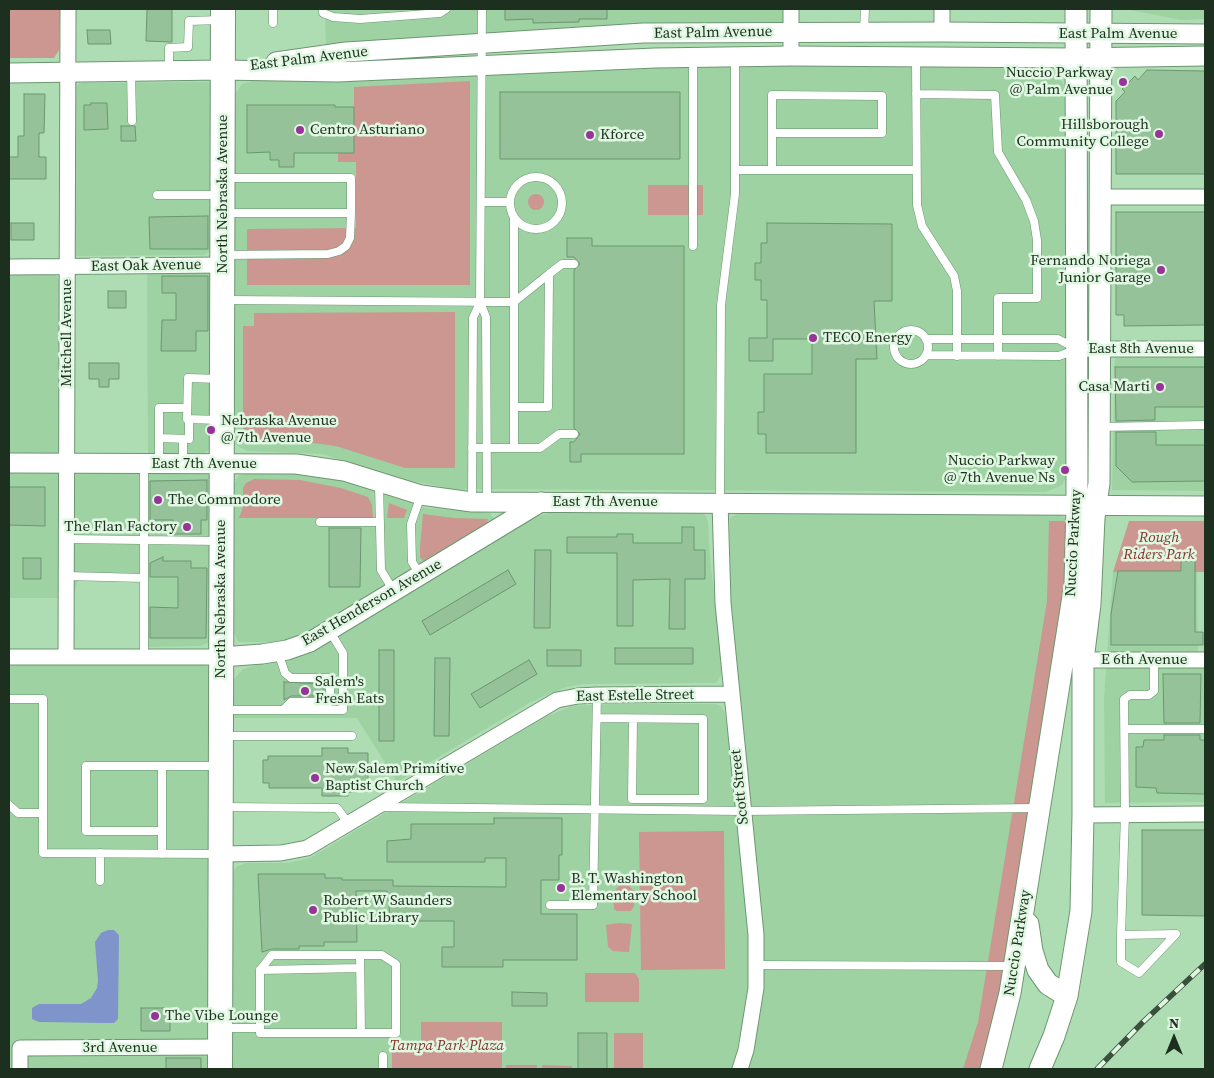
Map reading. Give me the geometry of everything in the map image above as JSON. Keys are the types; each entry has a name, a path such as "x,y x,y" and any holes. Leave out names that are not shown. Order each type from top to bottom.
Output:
{"main road":[{"name":"Nuccio Parkway","path":"1040,1069 1054,1036 1067,996 1081,911 1084,815 1083,660 1090,604 1077,349 1074,34 1076,9"},
{"name":"Nuccio Parkway","path":"991,1069 1010,993 1086,505 1099,483 1101,9"},
{"name":"North Nebraska Avenue","path":"220,1048 223,14"},
{"path":"1025,898 1032,951 1038,970 1048,984 1067,996"}],"street":[{"name":"Mitchell Avenue","path":"66,657 68,9"},
{"path":"791,9 791,56"},
{"path":"942,9 942,32"},
{"name":"East Palm Avenue","path":"222,70 346,52 643,33 942,32 1205,34"},
{"name":"East Palm Avenue","path":"9,73 222,70 336,72 693,57 916,56 1101,58 1205,56"},
{"path":"1100,197 1205,197"},
{"name":"East Oak Avenue","path":"9,267 223,260"},
{"name":"East 8th Avenue","path":"1077,349 1205,350"},
{"name":"East 7th Avenue","path":"9,463 320,466 344,471 421,495 480,502 1205,506"},
{"name":"East Henderson Avenue","path":"9,657 221,657 277,652 310,642 541,502"},
{"name":"Scott Street","path":"720,502 723,603 756,935 757,965 752,1019 740,1069"},
{"name":"E 6th Avenue","path":"1083,660 1205,660"},
{"name":"East Estelle Street","path":"221,854 294,852 307,848 557,700 597,695 731,694"},
{"path":"1084,815 1205,814"},
{"name":"3rd Avenue","path":"20,1069 20,1048 220,1048"}],"lane":[{"path":"273,9 273,23"},
{"path":"323,9 324,13 334,18 440,13 446,9"},
{"path":"480,502 487,448 486,317 480,302 482,9"},
{"path":"864,32 865,9"},
{"path":"169,71 169,48 188,47 188,21 223,14"},
{"path":"916,56 916,170 918,206 922,226 951,270 958,291 957,356"},
{"path":"693,57 693,246"},
{"path":"720,502 721,305 735,194 735,57"},
{"path":"131,72 132,120"},
{"path":"916,94 995,95 998,152 1026,200 1034,221 1037,240 1037,298 998,298 998,356"},
{"path":"772,133 882,133 882,96 772,95 772,133 772,170"},
{"path":"735,170 916,170"},
{"path":"514,217 526,227 544,228 557,219 561,211 562,194 552,181 536,176 519,182 513,189 510,202 514,217 514,448"},
{"path":"157,195 222,195 351,178 350,238 346,246 339,251 328,254 223,260"},
{"path":"222,195 351,213"},
{"path":"481,202 510,202"},
{"path":"222,300 514,302 562,264 574,264"},
{"path":"514,407 548,408 549,274"},
{"path":"480,302 473,318 472,448 480,502"},
{"path":"905,331 916,331 926,339 929,348 920,362 910,365 899,360 894,350 896,339 905,331"},
{"path":"926,339 1058,339 1077,349"},
{"path":"1042,339 1042,356"},
{"path":"926,355 1059,356 1077,349"},
{"path":"159,438 189,438 189,419 187,419 188,378 222,379"},
{"path":"144,657 144,540 152,464 159,438 159,408 187,408"},
{"path":"189,419 222,420"},
{"path":"1100,426 1205,425"},
{"path":"472,448 540,448 559,434 574,434"},
{"path":"183,438 183,464"},
{"path":"379,483 380,570 394,592"},
{"path":"421,495 411,524 412,562 421,576"},
{"path":"320,522 380,522"},
{"path":"66,539 222,540"},
{"path":"66,576 144,578"},
{"path":"221,710 343,710 343,653 329,630"},
{"path":"277,652 285,673 291,678 330,678 330,702 291,702 283,710"},
{"path":"1121,935 1176,934 1139,973 1121,962 1121,935 1125,814 1124,699 1130,696 1148,695 1154,691 1154,660"},
{"path":"550,905 593,905 597,695"},
{"path":"9,699 43,699 43,853 221,854"},
{"path":"597,718 703,719 702,799 632,798 633,719"},
{"path":"1125,729 1205,729"},
{"path":"221,736 352,736"},
{"path":"162,831 86,831 86,766 221,766"},
{"path":"162,767 162,854"},
{"path":"9,804 18,813 43,813"},
{"path":"221,807 337,808 349,824"},
{"path":"378,807 743,811 1039,808"},
{"path":"100,853 100,881"},
{"path":"360,955 361,1033"},
{"path":"360,955 382,955 396,964 396,1033 260,1033 260,970 272,956 360,955"},
{"path":"757,965 1014,966"},
{"path":"260,970 360,968"},
{"path":"220,1048 260,1028"},
{"path":"383,1056 383,1069"}],"shaded area":[{"path":"325,9 790,9 789,29 326,52"},
{"path":"1125,9 1205,9 1205,19 1181,20"},
{"path":"670,64 1044,67 1060,78 1067,91 1067,476 1062,485 1046,492 454,489 412,481 322,454 247,451 237,446 232,435 233,97 242,84 252,81 359,80"},
{"path":"82,83 211,83 212,251 204,255 75,256 75,86"},
{"path":"206,272 211,274 212,448 204,453 148,453 147,273"},
{"path":"9,275 55,275 59,279 58,454 9,455"},
{"path":"1115,356 1205,357 1205,491 1112,490"},
{"path":"9,470 58,471 58,598 9,598"},
{"path":"206,472 210,476 211,642 200,646 142,647 143,581 78,581 72,598 73,473"},
{"path":"249,472 300,473 331,478 426,508 490,513 494,519 493,523 300,637 285,642 238,642 234,633 233,486 238,476"},
{"path":"553,512 704,513 708,521 722,667 721,675 716,683 584,684 566,687 531,702 397,782 357,718 233,718 234,679 243,669 289,656 531,518"},
{"path":"738,513 1059,514 1067,520 983,1069 747,1069 761,1008 764,942 730,603 730,518"},
{"path":"1197,571 1198,667 1205,668 1205,802 1105,803 1104,698 1113,572"},
{"path":"9,653 202,664 210,667 210,1069 9,1069"},
{"name":"B. T. Washington Elementary School","path":"715,704 721,706 725,713 751,943 749,989 733,1069 232,1069 232,876 236,867 246,863 288,863 310,858 545,717 572,706"}],"green space":[{"path":"9,9 60,9 59,50 54,58 9,58"},
{"path":"470,81 470,285 247,285 247,229 356,228 356,162 338,162 338,153 354,153 354,87"},
{"path":"648,185 703,185 703,215 648,215"},
{"path":"536,194 542,196 544,202 542,208 536,210 530,208 528,202 530,196"},
{"path":"455,312 455,468 405,468 336,446 298,441 253,440 253,430 243,430 243,326 254,326 254,313"},
{"path":"254,479 300,480 341,488 368,497 372,505 373,518 239,518 243,507 243,488 246,483"},
{"path":"389,503 407,510 404,518 387,518"},
{"path":"423,514 454,518 488,519 487,523 423,561 420,557 420,547"},
{"path":"1049,521 1067,521 1068,579 996,1021 983,1069 963,1069 978,1022 1047,601"},
{"name":"Rough Riders Park","path":"1129,521 1205,521 1205,572 1113,572"},
{"path":"724,831 725,969 641,970 639,832"},
{"path":"621,884 627,884 634,891 634,906 631,911 617,911 614,909 613,892"},
{"path":"632,924 629,952 613,951 608,947 606,925"},
{"path":"585,973 635,973 639,979 639,1002 585,1002"},
{"name":"Tampa Park Plaza","path":"421,1022 502,1022 502,1069 392,1069 392,1049 421,1049"},
{"path":"614,1033 643,1033 643,1069 614,1069"},
{"path":"506,1065 537,1065 537,1069 506,1069"},
{"path":"542,1065 572,1066 572,1069 542,1069"}],"water":[{"path":"114,930 119,935 118,1019 114,1023 105,1023 39,1022 32,1019 32,1008 39,1004 81,1004 91,998 97,988 98,981 95,942 101,933"}],"building":[{"path":"147,9 172,9 172,42 146,41"},
{"path":"505,9 607,9 607,19 579,19 579,22 533,23 533,19 505,20"},
{"path":"87,30 110,30 111,44 88,44"},
{"name":"Hillsborough Community College","path":"1147,70 1205,71 1205,174 1116,174 1116,101 1125,92 1122,89 1135,76 1138,80"},
{"name":"Kforce","path":"500,92 680,92 680,159 500,159"},
{"path":"24,94 45,94 44,133 39,133 39,157 46,157 46,179 9,179 9,157 18,157 18,136 24,136"},
{"path":"91,103 107,103 108,129 84,130 84,105 91,105"},
{"name":"Centro Asturiano","path":"247,105 335,105 335,107 354,107 354,153 294,153 294,167 279,167 279,160 270,160 270,152 247,153"},
{"path":"121,126 135,126 136,141 121,141"},
{"name":"Fernando Noriega Junior Garage","path":"1116,212 1205,212 1205,325 1124,326 1124,315 1116,315"},
{"path":"208,216 208,249 150,249 149,217"},
{"path":"11,223 34,223 34,240 11,240"},
{"name":"TECO Energy","path":"767,223 892,224 892,301 874,301 877,359 856,359 856,453 766,453 766,434 758,434 758,412 764,412 764,374 812,374 812,339 773,339 773,361 749,361 749,338 767,338 767,300 761,300 761,280 755,280 755,263 761,263 761,243 767,243"},
{"path":"567,238 592,238 592,246 684,246 684,454 581,454 581,462 570,462 570,442 574,442 580,434 574,428 574,270 580,264 574,257 567,257"},
{"path":"162,276 208,276 208,331 196,331 196,351 161,351 162,320 176,320 176,293 162,293"},
{"path":"108,291 126,291 126,308 108,308"},
{"path":"89,363 119,363 119,379 109,379 109,387 99,387 99,379 89,379"},
{"name":"Casa Marti","path":"1115,367 1205,367 1205,407 1155,407 1155,420 1116,421"},
{"name":"Casa Marti","path":"1116,432 1156,432 1156,445 1205,445 1205,481 1132,482 1116,466"},
{"path":"207,480 207,520 201,520 201,534 174,534 173,520 150,520 150,481"},
{"path":"9,487 45,487 45,526 9,525"},
{"path":"682,527 694,527 694,550 705,550 705,579 685,579 685,629 669,629 670,579 633,580 633,626 617,626 617,553 567,553 567,537 617,537 617,534 633,534 633,543 682,543"},
{"path":"329,528 361,528 360,587 329,587"},
{"path":"535,550 551,550 550,628 534,628"},
{"path":"163,557 163,561 191,561 191,568 207,568 206,638 150,638 150,607 178,608 178,577 150,577 150,563"},
{"path":"23,558 41,558 41,579 23,579"},
{"path":"1181,561 1195,561 1195,632 1203,632 1203,645 1111,645 1111,614 1118,571 1181,571"},
{"path":"508,570 516,584 430,635 422,621"},
{"path":"615,648 693,648 693,664 615,664"},
{"path":"379,650 394,650 394,741 379,741"},
{"path":"547,650 581,650 581,666 547,666"},
{"path":"435,658 450,658 449,736 434,736"},
{"path":"529,660 537,674 480,708 471,694"},
{"path":"1163,674 1201,674 1200,723 1164,723"},
{"name":"Salem's Fresh Eats","path":"284,682 324,684 324,696 291,696 284,700"},
{"path":"1164,735 1200,735 1200,740 1205,740 1205,794 1157,793 1156,788 1136,787 1136,747 1143,747 1144,740 1164,740"},
{"name":"New Salem Primitive Baptist Church","path":"322,748 348,748 348,753 368,753 368,783 362,783 362,788 357,788 357,792 348,792 348,796 322,796 322,788 269,788 269,783 263,783 263,760 268,760 268,756 322,756"},
{"path":"494,818 562,818 562,855 559,855 559,880 541,880 541,914 577,914 577,960 503,960 503,967 442,967 442,947 454,947 454,921 395,921 395,915 390,915 387,891 356,891 357,942 324,942 324,946 299,946 299,949 272,949 262,952 258,874 325,874 325,878 342,878 342,880 393,880 393,886 506,887 506,858 485,858 485,862 387,862 387,841 411,839 411,824 494,824"},
{"path":"1142,830 1205,830 1205,916 1142,915"},
{"path":"512,992 547,993 547,1006 512,1006"},
{"name":"The Vibe Lounge","path":"141,1008 170,1008 170,1031 141,1031"},
{"path":"578,1033 607,1033 607,1069 578,1069"},
{"path":"166,1058 201,1058 201,1069 166,1069"}],"railway":[{"path":"1097,1069 1143,1022 1205,964"}],"place":[{"name":"Nuccio Parkway @ Palm Avenue","path":"1123,82"},
{"name":"Centro Asturiano","path":"300,130"},
{"name":"Hillsborough Community College","path":"1159,134"},
{"name":"Kforce","path":"590,135"},
{"name":"Fernando Noriega Junior Garage","path":"1161,270"},
{"name":"TECO Energy","path":"813,338"},
{"name":"Casa Marti","path":"1160,387"},
{"name":"Nebraska Avenue @ 7th Avenue","path":"211,430"},
{"name":"Nuccio Parkway @ 7th Avenue Ns","path":"1065,470"},
{"name":"The Commodore","path":"158,500"},
{"name":"The Flan Factory","path":"187,527"},
{"name":"Salem's Fresh Eats","path":"305,691"},
{"name":"New Salem Primitive Baptist Church","path":"315,778"},
{"name":"B. T. Washington Elementary School","path":"561,888"},
{"name":"Robert W Saunders Public Library","path":"313,910"},
{"name":"The Vibe Lounge","path":"155,1016"}]}
